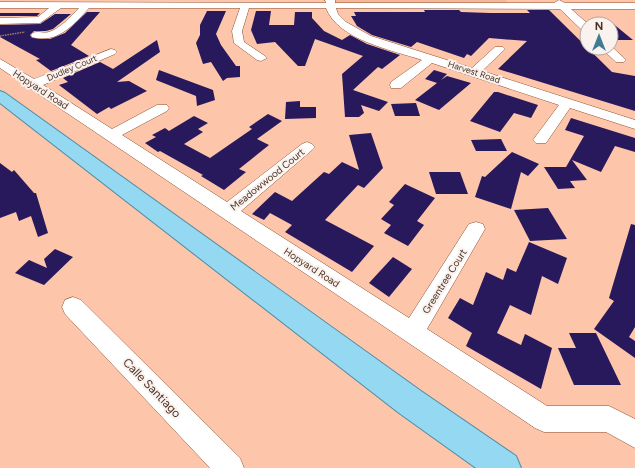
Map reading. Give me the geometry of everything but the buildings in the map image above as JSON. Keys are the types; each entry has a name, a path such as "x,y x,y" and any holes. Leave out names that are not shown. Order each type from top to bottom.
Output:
{"main road":[{"path":"0,96 410,402 504,468"}],"street":[{"path":"5,3 87,5 140,2 245,6 330,3 560,3 635,6"},
{"name":"Harvest Road","path":"330,3 336,21 367,38 430,59 476,72 635,125"},
{"path":"560,3 579,21"},
{"path":"0,21 40,20 59,5"},
{"path":"33,33 48,37 58,33 87,5"},
{"path":"245,6 237,31 239,43 261,58"},
{"path":"476,72 499,49"},
{"name":"Dudley Court","path":"34,84 111,52"},
{"path":"616,56 620,60"},
{"path":"396,85 430,59"},
{"name":"Hopyard Road","path":"0,63 544,419 609,419 635,434"},
{"path":"541,140 566,103"},
{"path":"111,135 162,108"},
{"name":"Meadowwood Court","path":"228,212 307,147"},
{"name":"Greentree Court","path":"412,333 476,229"},
{"name":"Calle Santiago","path":"73,307 230,468"}],"path":[{"path":"0,36 33,33"}],"shaded area":[{"path":"336,0 506,0 509,3 336,3"}]}
